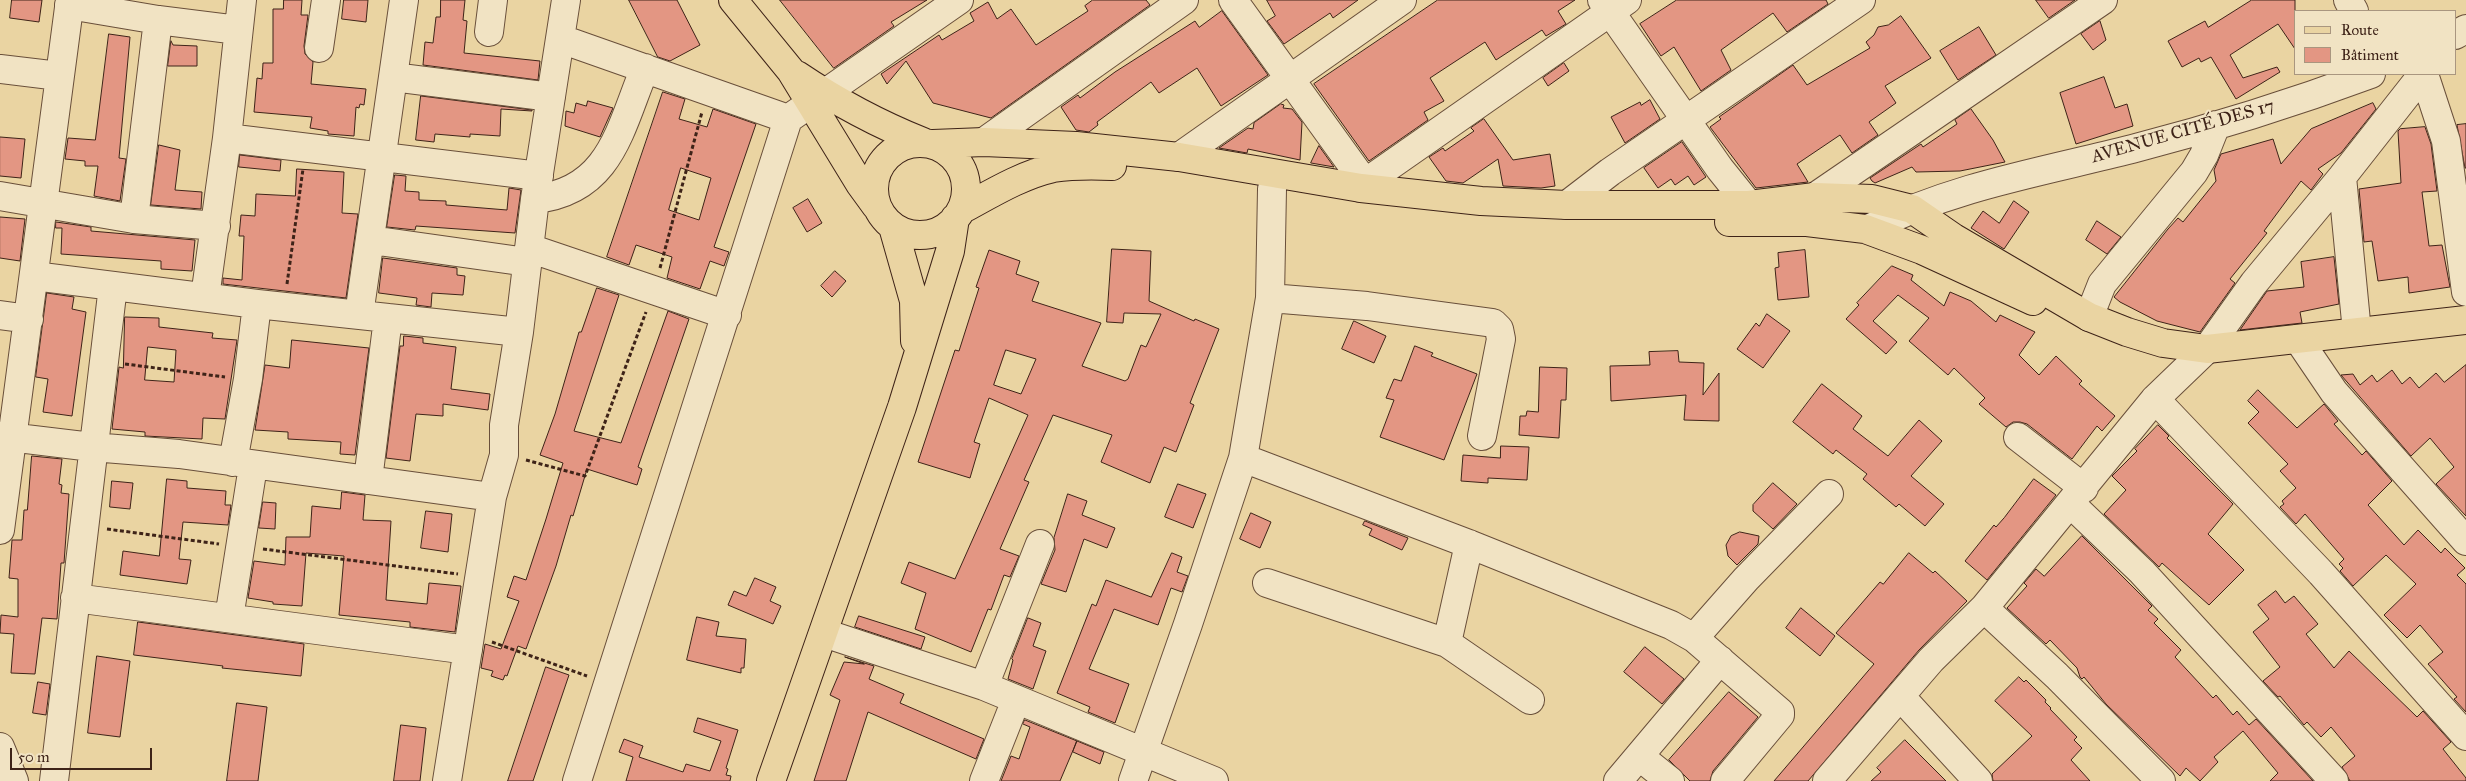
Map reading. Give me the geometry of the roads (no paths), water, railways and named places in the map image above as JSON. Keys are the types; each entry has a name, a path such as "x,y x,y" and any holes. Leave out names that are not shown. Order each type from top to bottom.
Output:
{"main road":[{"path":"733,0 791,71 818,99 860,184 885,217 911,235 930,234 948,226 958,215 1031,175 1051,169 1084,165 1131,167 1179,172 1272,189 1364,202 1482,215 1563,220 1807,222 1865,229 1931,254 2016,294 2047,306 2086,316 2127,332 2163,343 2207,349 2466,320"},
{"path":"771,781 824,633 914,368 950,251 966,187 962,171 954,157 928,143 818,99"},
{"path":"914,368 914,301 885,217 873,194 874,180 882,162 897,148 909,143 984,142 1076,146 1179,157 1363,186 1481,201 1567,205 1749,205 1815,197 1872,199 1912,208 1954,238 2086,316"}],"street":[{"path":"205,297 227,138 242,0"},
{"path":"319,48 326,0"},
{"path":"359,315 404,0"},
{"path":"489,32 493,0"},
{"path":"447,781 492,498 504,455 504,425 519,332 550,97 566,0"},
{"path":"577,781 788,119 959,0"},
{"path":"984,142 1184,0"},
{"path":"1233,0 1363,186 1613,4 1687,121 1749,205"},
{"path":"1179,157 1402,0"},
{"path":"1567,205 1610,172 1862,0"},
{"path":"1815,197 2103,0"},
{"path":"0,530 7,437 29,319 69,3 158,20 238,30"},
{"path":"134,219 158,20"},
{"path":"561,39 788,119"},
{"path":"227,138 382,158 537,188 555,197 570,192 597,171 613,146 645,68"},
{"path":"0,70 59,76"},
{"name":"AVENUE CITÉ DES 17","path":"1993,183 2216,125 2329,90 2368,75"},
{"path":"1827,781 1931,660 1984,608 2155,399 2207,349 2254,283 2423,75"},
{"path":"2424,75 2446,141 2466,292"},
{"path":"393,77 550,97"},
{"path":"2086,316 2102,284 2194,172 2204,155 2216,125"},
{"path":"2342,177 2357,332"},
{"path":"1993,183 1952,194 1912,208 1865,229 1862,211 1872,199 1952,184 1993,183"},
{"path":"1133,781 1243,458 1270,298 1272,189"},
{"path":"0,196 44,202 134,219 216,226"},
{"path":"371,240 528,255 653,292 674,296 727,315"},
{"path":"34,276 257,304 519,332"},
{"path":"54,781 102,361 113,286"},
{"path":"1270,298 1367,306 1492,323 1499,329 1501,339 1482,436"},
{"path":"229,618 239,546 248,380 257,304"},
{"path":"0,315 29,319"},
{"path":"368,480 388,318"},
{"path":"2298,339 2334,392 2466,541"},
{"path":"2155,399 2321,573 2466,736"},
{"path":"7,437 92,447 179,454 492,498"},
{"path":"2018,437 2077,496 2142,572 2334,781"},
{"path":"1243,458 1602,596 1671,625 1694,638 1780,712 1780,715 1725,781"},
{"path":"1694,638 1746,579 1829,494"},
{"path":"984,686 1040,544"},
{"path":"1447,643 1469,544"},
{"path":"1267,583 1447,643 1530,700"},
{"path":"75,598 229,618 469,642"},
{"path":"1984,608 2057,676 2161,781"},
{"path":"824,633 984,686 1214,781"},
{"path":"1618,781 1720,660"},
{"path":"1900,696 1978,781"},
{"path":"984,781 1016,700"},
{"path":"0,747 14,781"},
{"path":"1639,756 1670,781"}]}
